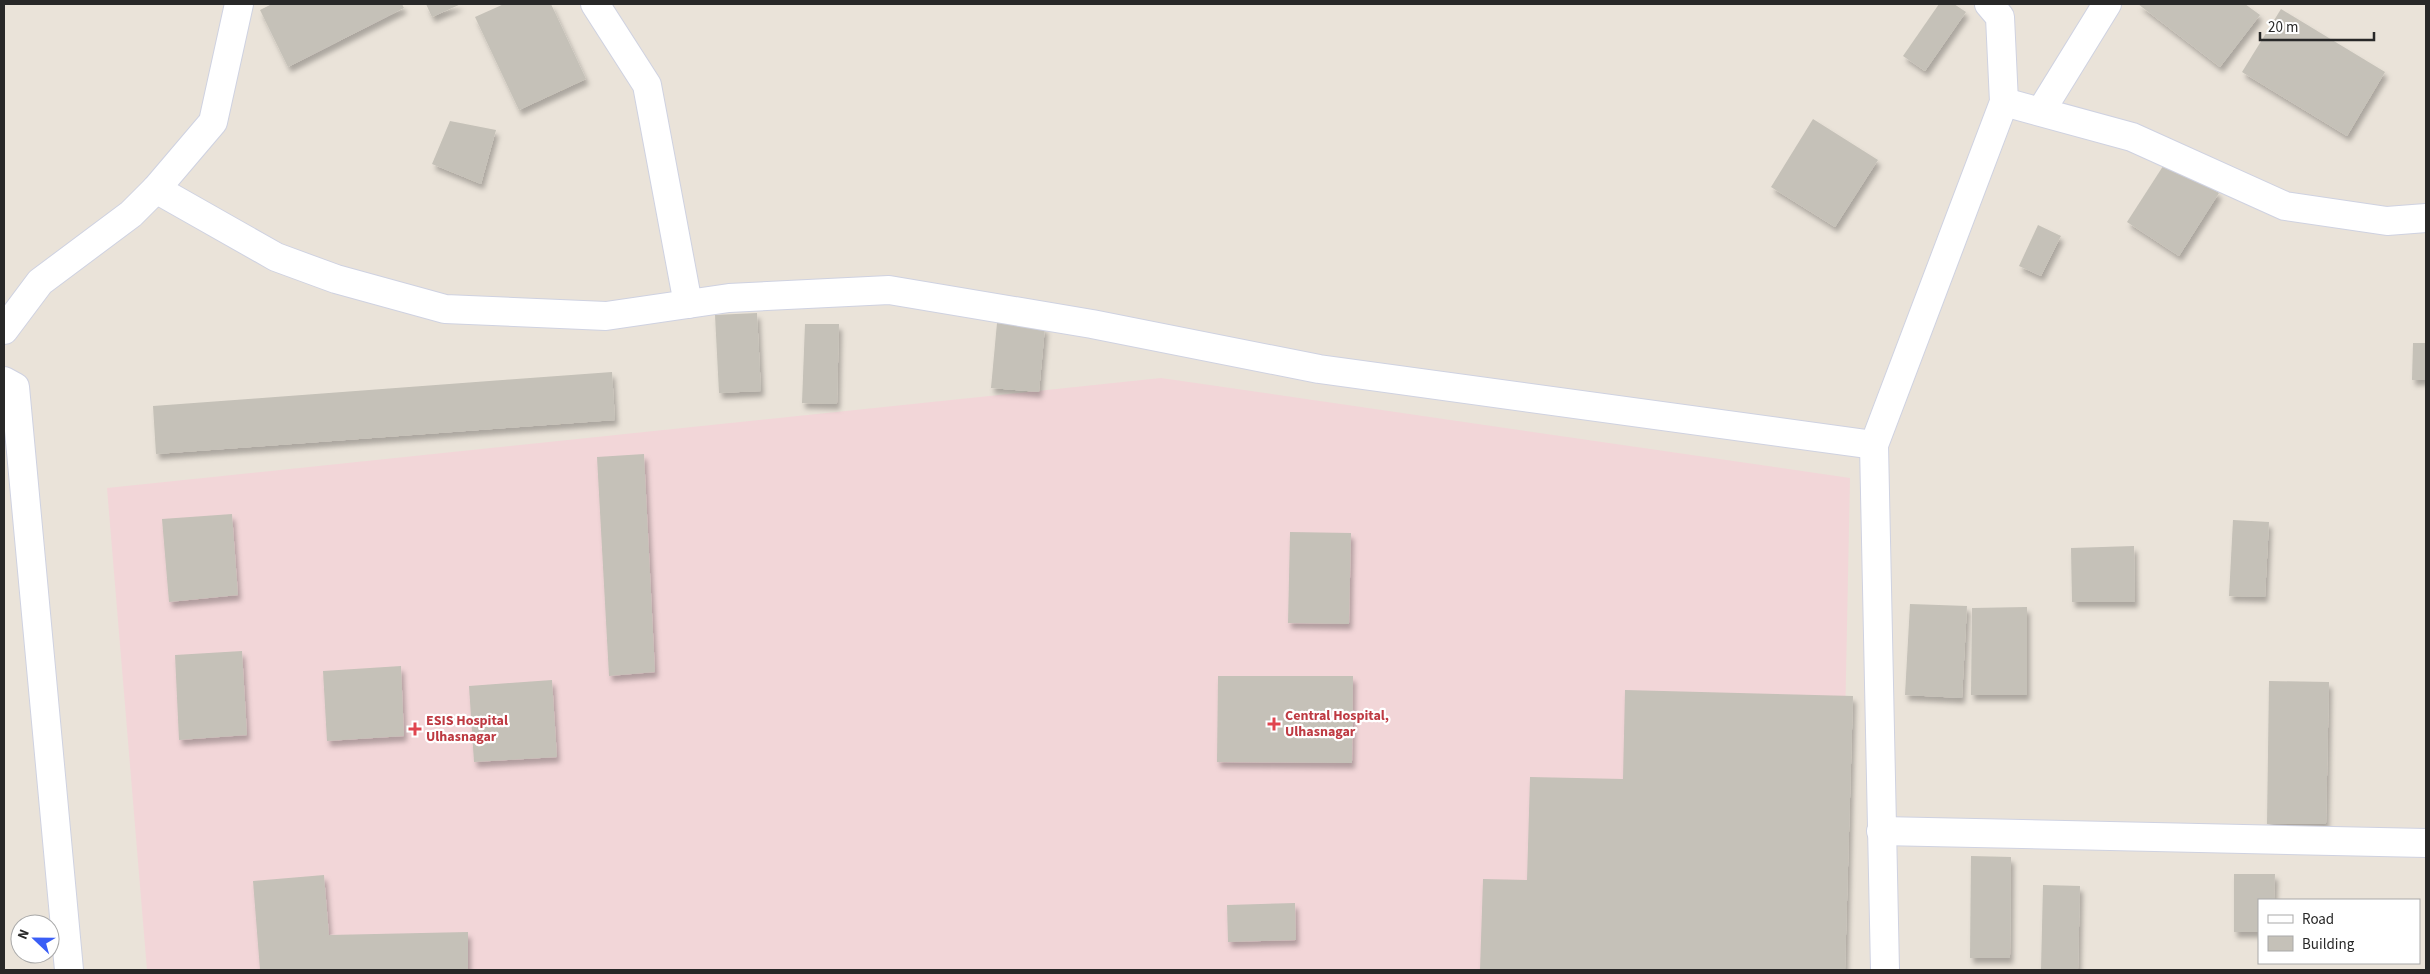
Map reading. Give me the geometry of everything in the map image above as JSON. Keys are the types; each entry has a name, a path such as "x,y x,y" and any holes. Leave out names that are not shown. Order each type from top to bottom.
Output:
{"street":[{"path":"4,330 40,282 131,214 156,189 213,122 239,4"},
{"path":"595,4 647,85 688,304"},
{"path":"1885,970 1874,446 2004,102 2000,17 1989,4"},
{"path":"2041,111 2107,4"},
{"path":"2004,102 2132,136 2285,206 2387,221 2426,218"},
{"path":"156,189 276,257 336,280 445,309 606,316 729,298 889,290 1055,318 1319,369 1874,446"},
{"path":"4,381 15,387 69,970"},
{"path":"1881,831 2426,843"}],"shaded area":[{"name":"Central Hospital, Ulhasnagar","path":"1161,378 1850,478 1840,970 147,970 107,488"}],"building":[{"path":"272,4 402,4 404,8 288,67 260,10"},
{"path":"426,4 461,4 432,17"},
{"path":"504,4 551,4 586,79 519,110 475,17"},
{"path":"1939,4 1954,4 1966,12 1925,71 1903,56"},
{"path":"2138,4 2245,4 2260,15 2220,67"},
{"path":"2281,9 2385,72 2347,136 2242,72"},
{"path":"1813,119 1878,160 1835,227 1771,187"},
{"path":"450,121 496,130 481,184 432,164"},
{"path":"2167,160 2219,193 2179,256 2127,222"},
{"path":"2038,225 2061,236 2041,276 2019,266"},
{"path":"757,313 761,391 719,393 715,315"},
{"path":"997,323 1045,327 1039,392 991,388"},
{"path":"805,324 839,324 837,404 802,403"},
{"path":"2413,343 2426,343 2426,380 2412,380"},
{"path":"612,372 615,420 156,454 153,406"},
{"path":"644,454 655,672 609,676 597,457"},
{"path":"232,514 238,595 169,602 162,519"},
{"path":"2233,520 2269,522 2265,597 2229,596"},
{"path":"1290,532 1351,533 1349,624 1288,623"},
{"path":"2134,546 2135,602 2072,602 2071,548"},
{"path":"1910,604 1967,606 1962,698 1905,695"},
{"path":"2027,607 2027,695 1971,695 1972,608"},
{"path":"242,651 247,735 179,740 175,655"},
{"path":"401,666 404,736 327,741 323,671"},
{"path":"1218,676 1353,676 1352,763 1217,762"},
{"path":"552,680 557,757 474,762 469,686"},
{"path":"2269,681 2329,682 2326,824 2267,824"},
{"path":"1625,690 1853,696 1845,970 1480,970 1483,879 1527,880 1530,777 1623,779"},
{"path":"1971,856 2011,857 2010,958 1970,958"},
{"path":"2234,874 2275,874 2274,899 2258,899 2258,932 2234,932"},
{"path":"324,875 329,935 468,932 468,970 260,970 253,881"},
{"path":"2043,885 2080,886 2078,970 2041,970"},
{"path":"1295,903 1296,940 1228,942 1227,905"}],"place":[{"name":"Central Hospital, Ulhasnagar","path":"1274,724"},
{"name":"ESIS Hospital Ulhasnagar","path":"415,729"}]}
